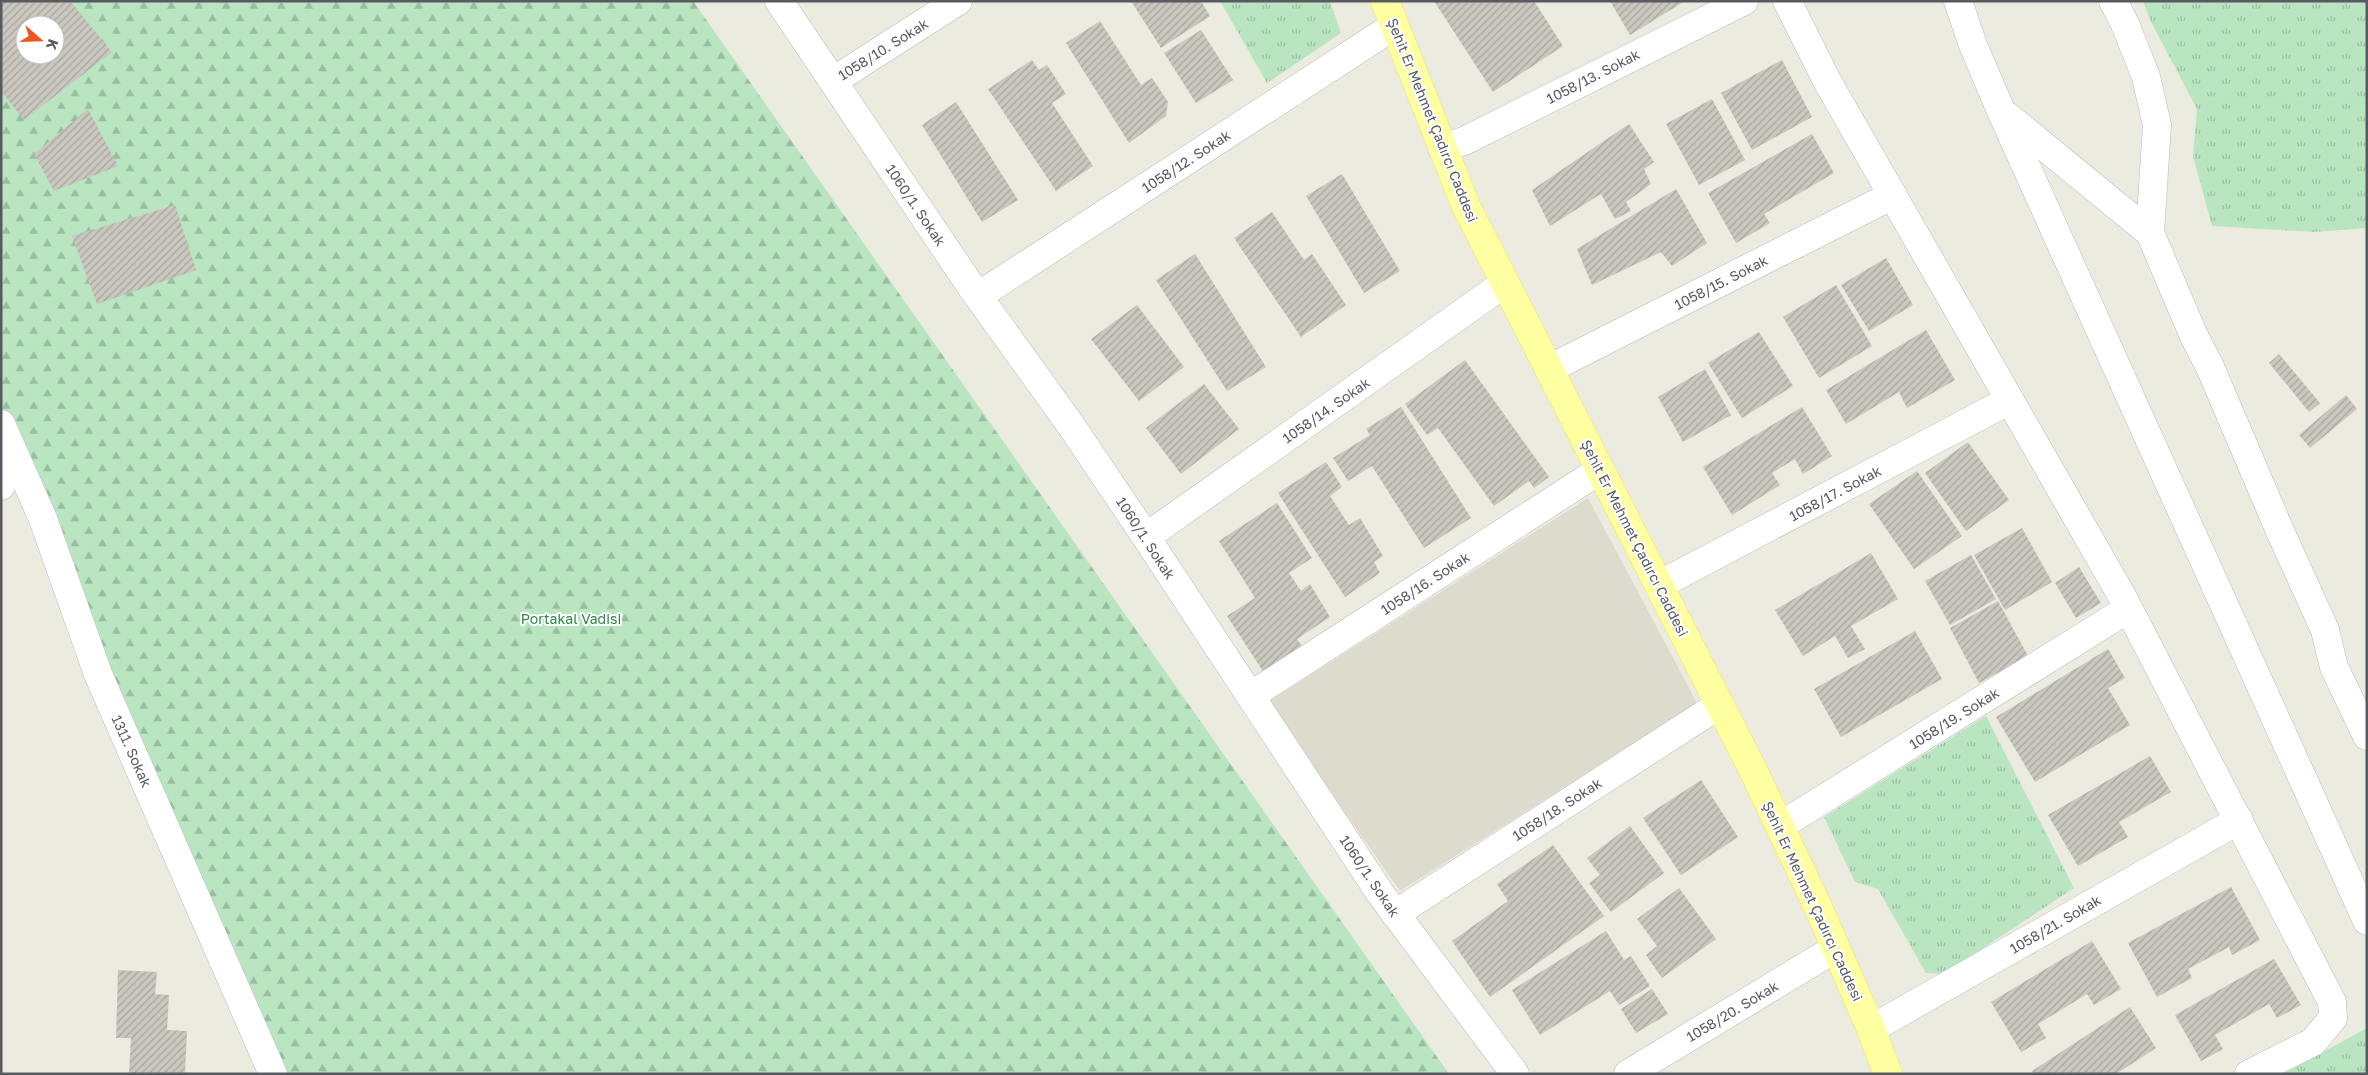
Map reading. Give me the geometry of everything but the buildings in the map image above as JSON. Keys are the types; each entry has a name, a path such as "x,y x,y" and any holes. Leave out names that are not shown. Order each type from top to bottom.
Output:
{"main road":[{"name":"Şehit Er Mehmet Çadırcı Caddesi","path":"1389,14 1465,204 1780,826 1836,948 1888,1074"}],"street":[{"name":"1060/1. Sokak","path":"779,1 978,296 1070,424 1395,914 1515,1074"},
{"name":"1058/10. Sokak","path":"833,81 958,1"},
{"name":"1058/13. Sokak","path":"1442,148 1464,141 1744,1"},
{"path":"1787,1 1828,81 2128,609 2332,1002 2333,1018 2313,1042 2249,1074"},
{"path":"1958,1 1973,44 2001,111 2367,921"},
{"path":"2113,1 2125,24 2146,77 2157,125 2150,233 2325,630 2334,667 2367,736"},
{"name":"1058/12. Sokak","path":"978,296 1389,14"},
{"path":"2001,111 2150,233"},
{"name":"1058/15. Sokak","path":"1549,369 1893,195"},
{"name":"1058/14. Sokak","path":"1146,537 1505,283"},
{"name":"1058/17. Sokak","path":"1659,585 2010,400"},
{"path":"1,486 5,432"},
{"name":"1311. Sokak","path":"5,432 43,519 98,674 274,1074"},
{"name":"1058/16. Sokak","path":"1250,696 1600,470"},
{"name":"1058/19. Sokak","path":"1780,826 2128,609"},
{"name":"1058/18. Sokak","path":"1395,914 1719,704"},
{"name":"1058/21. Sokak","path":"1871,1029 2239,820"},
{"name":"1058/20. Sokak","path":"1628,1074 1836,948"}],"shaded area":[{"path":"1588,498 1697,703 1400,891 1268,702"}],"green space":[{"name":"Portakal Vadisi","path":"1,1 693,1 1449,1074 269,1074 1,438"},
{"path":"1220,1 1330,1 1341,33 1267,83"},
{"path":"2143,1 2367,1 2367,228 2314,232 2212,226 2193,156 2197,109 2150,20"},
{"path":"1986,716 2074,888 1944,974 1926,973 1878,889 1855,882 1824,817"},
{"path":"2367,1028 2367,1074 2283,1074"}]}
